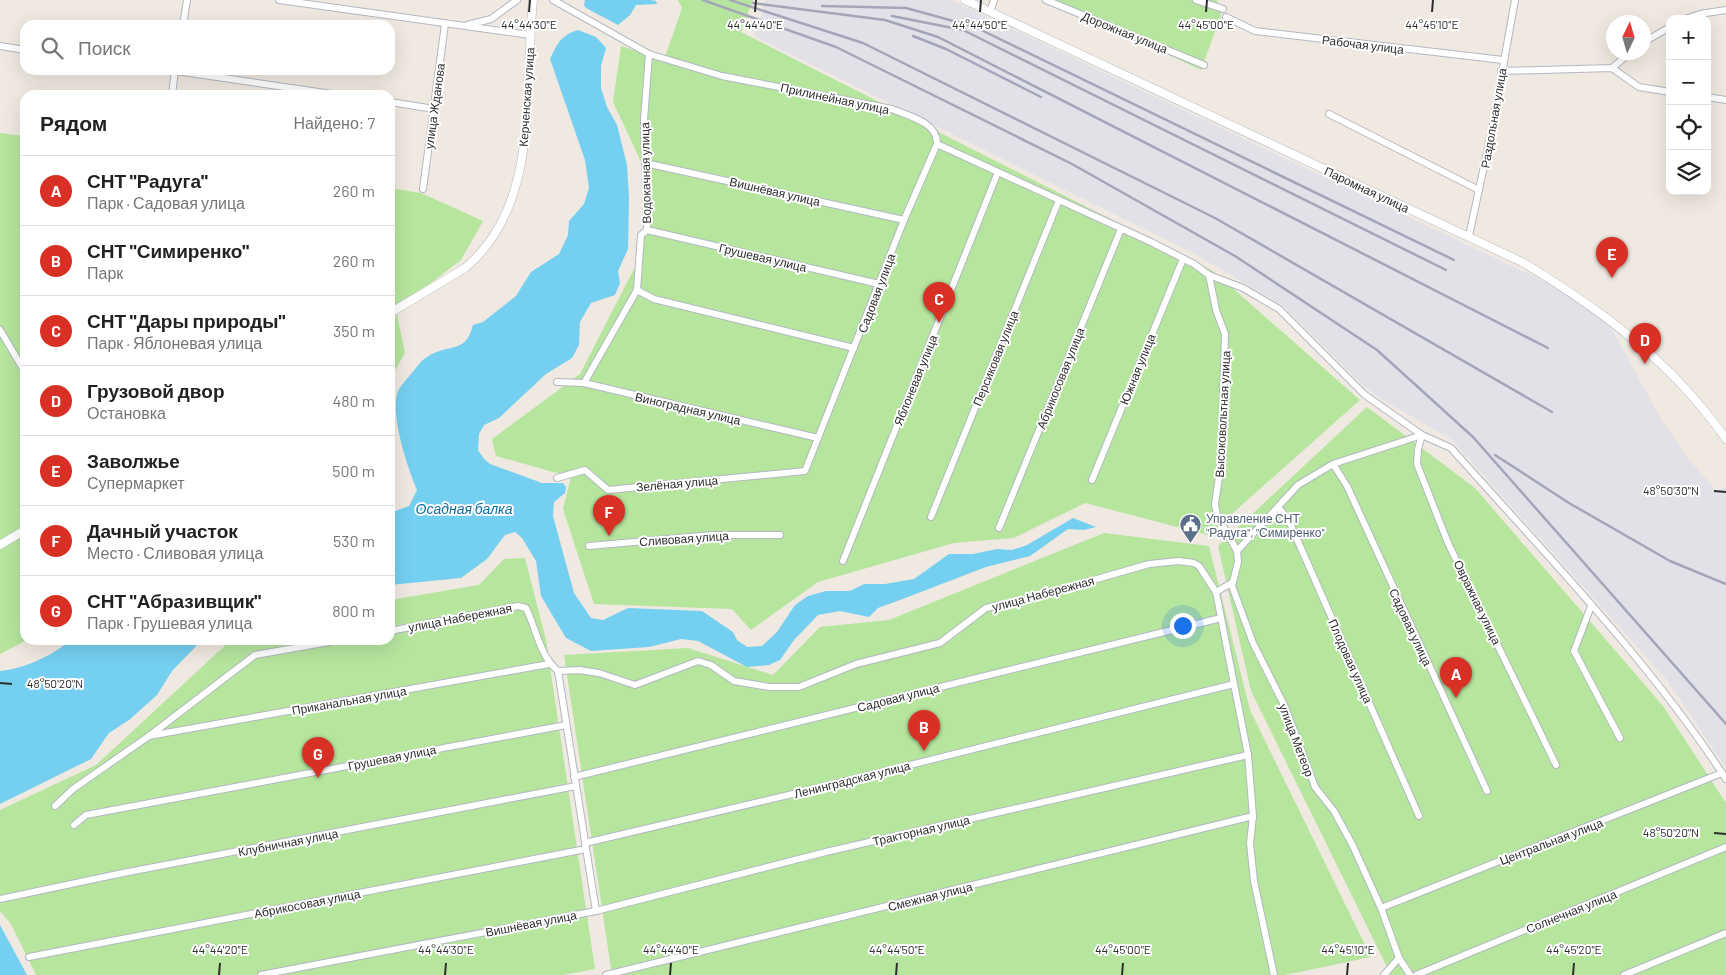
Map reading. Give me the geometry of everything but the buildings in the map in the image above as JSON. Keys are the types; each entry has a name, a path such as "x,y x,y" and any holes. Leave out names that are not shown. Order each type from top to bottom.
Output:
{"street":[{"path":"184,20 187,0"},
{"path":"279,0 445,24 530,34"},
{"path":"463,26 491,19 517,0"},
{"name":"Керченская улица","path":"395,310 465,268 476,258 500,226 522,158 527,125 533,0"},
{"name":"Прилинейная улица","path":"553,0 649,54 722,76 892,109 934,129 937,136 937,144"},
{"name":"Паромная улица","path":"965,0 1215,120 1522,262 1606,316 1683,385 1726,439"},
{"path":"990,12 994,0"},
{"name":"Дорожная улица","path":"1046,0 1204,64"},
{"path":"1196,0 1223,9"},
{"name":"Раздольная улица","path":"1469,236 1515,0"},
{"path":"1697,15 1726,10"},
{"name":"Рабочая улица","path":"1226,17 1254,31 1503,60"},
{"name":"улица Жданова","path":"423,189 445,24"},
{"path":"1651,38 1666,28"},
{"path":"0,46 20,49"},
{"name":"Водокачная улица","path":"584,384 637,290 641,235 646,230 644,120 649,54"},
{"path":"1612,68 1622,60"},
{"path":"1501,71 1612,68 1639,87 1666,91"},
{"path":"172,90 173,75"},
{"path":"206,75 307,90"},
{"path":"1711,98 1726,100"},
{"path":"395,103 434,109"},
{"path":"1329,114 1479,190"},
{"path":"937,144 1183,258 1209,275 1243,288 1279,309 1365,395 1422,435 1451,448 1654,678 1724,776"},
{"name":"Садовая улица","path":"805,471 904,220 937,144"},
{"name":"Вишнёвая улица","path":"646,163 904,220"},
{"name":"Яблоневая улица","path":"844,561 998,172"},
{"name":"Персиковая улица","path":"930,517 1059,200"},
{"name":"Абрикосовая улица","path":"999,528 1121,229"},
{"name":"Грушевая улица","path":"646,230 879,284"},
{"name":"Южная улица","path":"1092,480 1183,258"},
{"name":"Высоковольтная улица","path":"1209,275 1216,310 1225,334 1221,463 1216,504 1217,515 1237,551"},
{"path":"637,290 654,300 854,348"},
{"path":"0,330 20,364"},
{"name":"Виноградная улица","path":"557,382 584,384 818,438"},
{"path":"1274,975 1254,881 1250,843 1253,816 1248,755 1216,592 1232,582 1238,562 1237,551 1298,486 1333,464 1422,435"},
{"name":"Овражная улица","path":"1422,435 1418,449 1417,464 1448,543 1556,765"},
{"name":"Садовая улица","path":"1333,464 1346,486 1487,791"},
{"name":"Зелёная улица","path":"557,478 584,470 608,490 805,471"},
{"name":"Плодовая улица","path":"1279,508 1289,521 1419,816"},
{"path":"0,545 20,533"},
{"name":"Сливовая улица","path":"589,546 713,535 780,535"},
{"name":"улица Набережная","path":"395,630 518,606 526,608 535,624 544,658 558,671 579,670 599,673 636,685 698,660 712,665 734,681 769,687 799,687 856,664 940,643 986,608 1024,600 1149,564 1179,561 1194,563 1216,592"},
{"name":"улица Метеор","path":"1232,582 1253,643 1285,707 1315,787 1334,811 1353,846 1381,908 1398,958 1410,975"},
{"path":"1591,606 1574,651 1620,738"},
{"name":"Садовая улица","path":"574,777 1221,618"},
{"path":"55,806 74,789 149,736 255,656 313,645"},
{"name":"Приканальная улица","path":"149,736 549,664"},
{"path":"558,671 596,911"},
{"name":"Ленинградская улица","path":"585,846 1234,684"},
{"name":"Грушевая улица","path":"74,825 86,815 566,724"},
{"name":"Тракторная улица","path":"596,911 826,852 1248,755"},
{"name":"Центральная улица","path":"1381,908 1724,776"},
{"name":"Клубничная улица","path":"0,899 123,873 576,786"},
{"name":"Смежная улица","path":"606,975 1253,816"},
{"name":"Абрикосовая улица","path":"29,957 585,846"},
{"name":"Солнечная улица","path":"1416,975 1726,848"},
{"name":"Вишнёвая улица","path":"261,975 596,911"},
{"path":"1624,975 1726,933"},
{"path":"1384,975 1398,958"}],"shaded area":[{"path":"766,0 951,0 1554,286 1609,324 1660,417 1689,460 1717,491 1726,487 1726,768 1666,679 1451,439 1383,400 1363,385 1282,305 1195,254 754,36"}],"green space":[{"path":"678,0 753,0 741,32 1213,271 1360,400 1208,535 1085,503 1014,538 954,543 818,582 751,630 732,609 594,604 563,509 571,477 496,456 492,439 580,374 635,267 644,229 642,164 613,102 621,46 664,60 682,8"},
{"path":"1051,0 1217,0 1221,15 1201,70"},
{"path":"0,133 20,135 20,644 0,654"},
{"path":"395,189 421,193 483,221 461,260 419,292 395,305"},
{"path":"395,305 405,353 395,370"},
{"path":"1367,407 1475,488 1663,706 1726,803 1726,975 1391,975 1251,691 1218,546"},
{"path":"1104,533 1209,546 1250,710 1371,957 1285,975 612,975 564,655 688,648 773,675 820,627 889,620"},
{"path":"525,558 546,640 595,969 563,975 36,975 11,924 0,911 0,810 96,765 226,645 395,645 395,599 479,585 504,559"}],"water":[{"path":"585,0 650,0 656,1 657,4 636,5 630,15 618,25 586,8 584,5"},
{"name":"Осадная балка","path":"578,30 596,37 606,48 601,66 601,88 607,107 617,125 627,165 629,198 628,249 618,271 620,283 615,295 591,303 580,322 579,345 572,358 546,374 499,418 484,425 479,434 478,450 490,464 542,483 563,483 566,487 565,493 554,502 553,516 574,593 591,618 603,620 628,608 702,611 733,632 737,640 747,647 762,646 777,632 795,605 808,596 826,591 850,591 864,584 885,584 914,579 949,554 973,554 997,549 1012,550 1027,545 1073,518 1096,527 1084,530 1068,529 1030,556 986,567 878,608 869,617 840,611 818,615 794,640 780,660 769,665 747,667 698,641 681,639 649,647 591,651 566,638 541,596 536,561 522,538 515,532 505,535 487,559 461,578 395,585 395,511 409,506 417,490 404,455 397,425 396,399 399,389 424,359 430,355 462,344 470,334 473,325 483,322 516,296 531,272 559,254 568,235 569,221 584,204 589,188 585,160 550,59 560,41"},
{"path":"197,645 172,671 157,695 129,720 109,733 91,759 0,804 0,671 18,668 37,661 63,646"},
{"path":"0,925 27,975 0,975"}],"railway":[{"path":"703,0 836,47 1072,164 1235,256 1377,350 1473,437 1726,724"},
{"path":"730,0 863,43 1215,218 1552,412"},
{"path":"753,3 885,20 938,37 1548,348"},
{"path":"822,6 906,8 975,27 1454,260"},
{"path":"892,16 963,30 1446,270"},
{"path":"913,36 946,49 1041,97"},
{"path":"1495,455 1569,503 1670,561 1726,584"}],"place":[{"name":"Заволжье","path":"1612,278"},
{"name":"СНТ \"Дары природы\"","path":"939,323"},
{"name":"Грузовой двор","path":"1645,364"},
{"name":"Дачный участок","path":"609,536"},
{"name":"Управление СНТ \"Радуга\", \"Симиренко\"","path":"1190,544"},
{"name":"СНТ \"Радуга\"","path":"1456,698"},
{"name":"СНТ \"Симиренко\"","path":"924,751"},
{"name":"СНТ \"Абразивщик\"","path":"318,778"}]}
